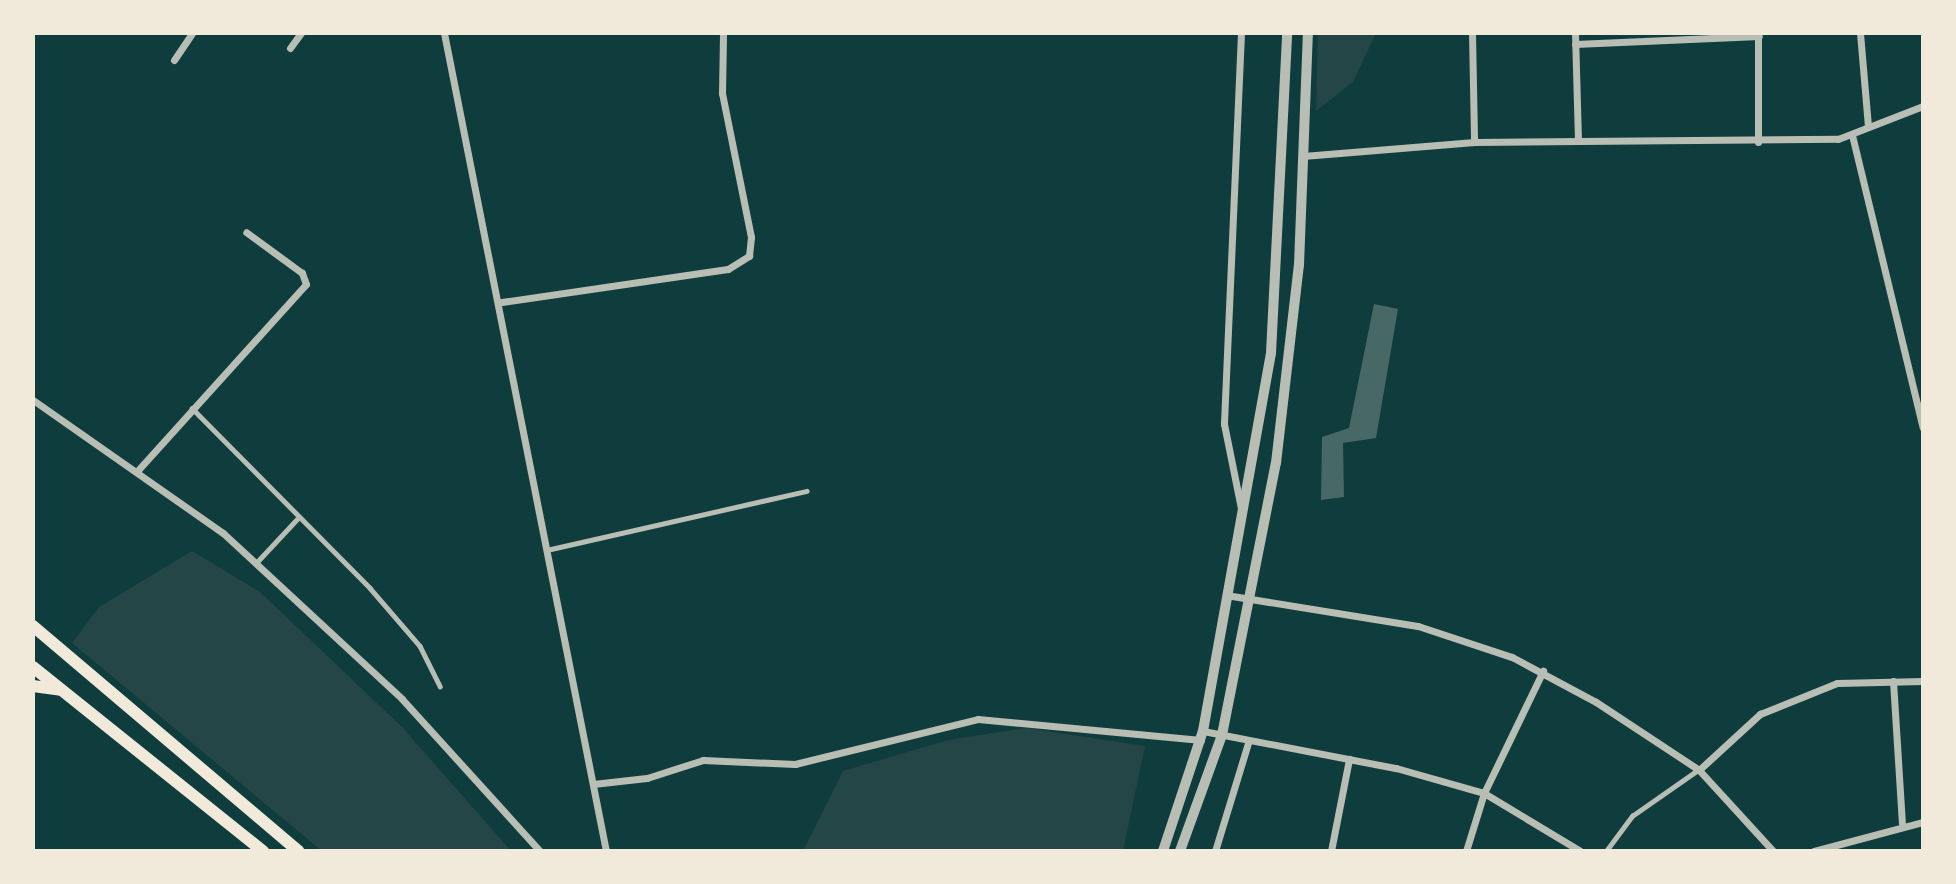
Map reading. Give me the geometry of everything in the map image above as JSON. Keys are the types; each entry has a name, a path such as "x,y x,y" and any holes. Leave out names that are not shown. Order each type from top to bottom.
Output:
{"main road":[{"path":"33,626 298,851"},
{"path":"33,667 263,851"},
{"path":"33,686 63,691"}],"street":[{"path":"174,60 192,33"},
{"path":"290,48 301,33"},
{"path":"444,33 502,302 551,549 606,851"},
{"path":"502,302 728,269 749,256 751,237 722,93 723,33"},
{"path":"1241,33 1224,424 1244,519"},
{"path":"1163,851 1202,736 1232,596 1271,353 1287,33"},
{"path":"1181,851 1222,735 1252,600 1289,370 1308,33"},
{"path":"1472,33 1474,142"},
{"path":"1575,33 1578,141"},
{"path":"1860,33 1868,127"},
{"path":"1575,44 1676,36 1758,34 1758,142"},
{"path":"1303,156 1474,142 1758,142 1852,135 1923,106"},
{"path":"1852,135 1923,428"},
{"path":"139,469 191,408 306,284 302,272 246,232"},
{"path":"33,400 139,469 256,564 402,699 540,851"},
{"path":"1232,596 1418,626 1543,671 1699,770 1773,851"},
{"path":"1466,851 1484,793 1543,671"},
{"path":"1893,681 1902,823"},
{"path":"1699,770 1760,714 1837,683 1923,681"},
{"path":"593,784 647,778 703,760 809,762 978,719 1202,736 1222,735 1349,759 1484,793 1580,851"},
{"path":"1215,851 1249,740"},
{"path":"1331,851 1349,759"},
{"path":"1814,851 1902,823 1923,821"}],"lane":[{"path":"191,408 420,646 440,686"},
{"path":"551,549 806,491"},
{"path":"256,564 297,519"},
{"path":"1606,851 1632,816 1699,770"}],"shaded area":[{"path":"1318,33 1376,33 1353,82 1316,111"},
{"path":"192,551 260,592 402,727 511,851 322,851 72,643 99,607"},
{"path":"1027,728 1145,746 1123,851 803,851 843,771 948,740"}],"building":[{"path":"1374,304 1398,309 1376,438 1343,443 1344,497 1321,500 1322,437 1349,428"}]}
